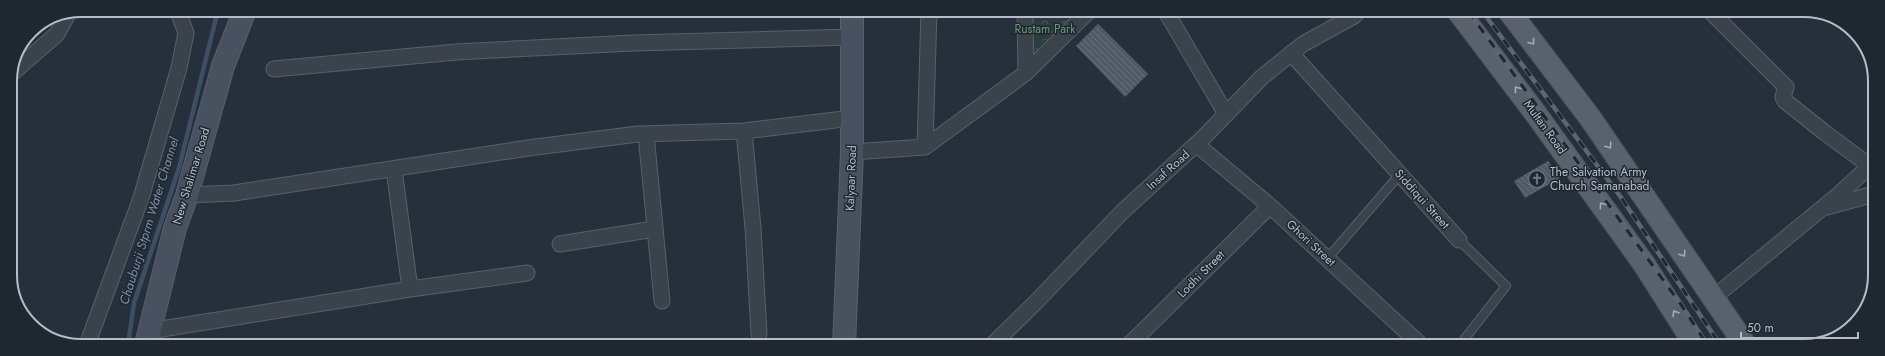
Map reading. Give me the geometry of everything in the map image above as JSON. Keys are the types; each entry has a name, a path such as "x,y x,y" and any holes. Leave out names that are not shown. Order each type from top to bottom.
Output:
{"main road":[{"name":"Multan Road","path":"1463,17 1536,114 1644,264 1692,339"},
{"path":"1514,17 1590,119 1741,339"}],"street":[{"path":"89,339 141,198 179,68 186,33 180,17"},
{"name":"New Shalimar Road","path":"148,338 175,228 187,195 223,66 242,17"},
{"name":"Kalyaar Road","path":"844,339 852,152 852,17"},
{"path":"925,147 929,17"},
{"path":"1025,17 1026,73"},
{"path":"852,152 925,147 1026,73 1083,17"},
{"path":"1168,17 1226,114"},
{"name":"Insaf Road","path":"997,339 1037,301 1123,211 1196,144 1262,77 1303,44 1352,17"},
{"path":"1716,17 1786,87 1783,97 1785,101 1824,132 1868,161"},
{"path":"19,67 57,34 65,19"},
{"path":"274,69 456,52 633,43 853,37"},
{"name":"Siddiqui Street","path":"1291,53 1459,240"},
{"path":"187,195 234,193 528,148 646,134 744,131 852,118"},
{"path":"744,131 754,228 759,334"},
{"path":"646,134 662,301"},
{"name":"Ghori Street","path":"1196,144 1270,206 1414,339"},
{"path":"1713,298 1822,208 1868,168"},
{"path":"394,169 410,289"},
{"path":"1822,208 1868,196"},
{"name":"Lodhi Street","path":"1135,339 1270,206"},
{"path":"560,244 654,230"},
{"path":"148,338 410,289 527,273"}],"lane":[{"path":"1327,259 1400,174"},
{"name":"Siddiqui Street","path":"1459,240 1506,286 1464,339"}],"green space":[{"name":"Rustam Park","path":"1025,17 1083,17 1026,73"}],"building":[{"path":"1098,24 1148,74 1125,97 1076,46"},
{"name":"The Salvation Army Church Samanabad","path":"1548,161 1560,178 1525,198 1514,181"}],"waterway":[{"name":"Chauburji Stprm Water Channel","path":"129,339 134,303 179,168 216,17"}],"railway":[{"path":"1472,17 1682,306 1703,339"},
{"path":"1486,17 1620,196 1716,339"}],"place":[{"name":"The Salvation Army Church Samanabad","path":"1537,179"}]}
